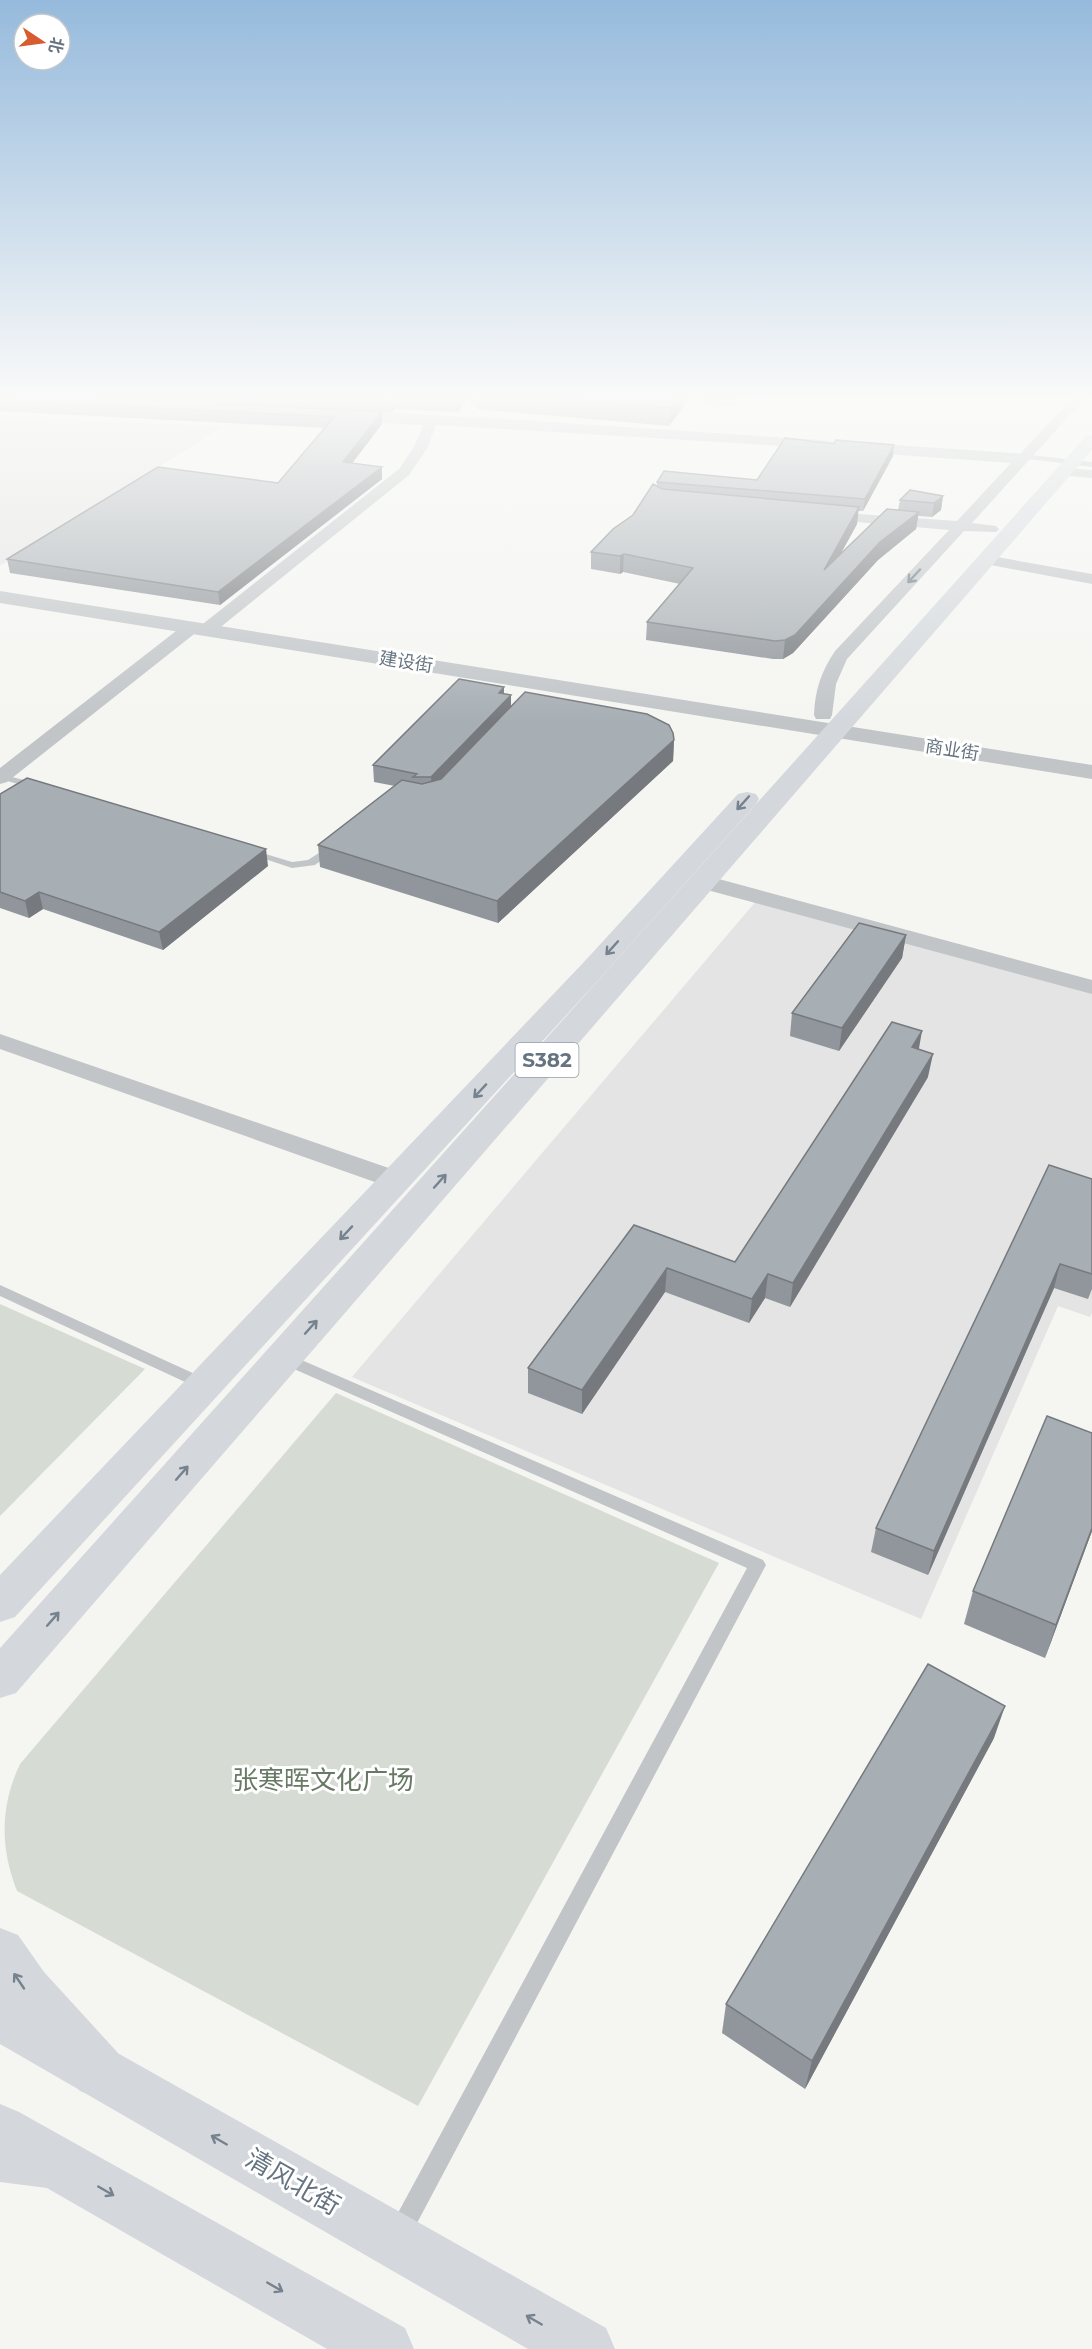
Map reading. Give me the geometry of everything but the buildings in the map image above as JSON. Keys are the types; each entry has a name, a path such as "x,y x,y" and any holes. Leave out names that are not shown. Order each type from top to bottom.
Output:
{"main road":[{"name":"S382","path":"13,1664 704,882 824,725 1013,505"},
{"name":"S382","path":"0,1604 824,725 986,560 1045,505"},
{"path":"0,1701 13,1664"},
{"path":"0,1953 26,1990 99,2072"},
{"name":"清风北街","path":"0,2015 585,2349"},
{"path":"0,2131 384,2349"},
{"path":"0,2155 56,2162"}],"street":[{"path":"1,777 361,505"},
{"path":"824,725 825,683 830,670 841,655 979,505"},
{"path":"804,512 991,529"},
{"path":"986,560 1092,579"},
{"name":"建设街","path":"0,597 540,688 824,725"},
{"name":"商业街","path":"824,725 1092,772"},
{"path":"704,882 1092,987"},
{"path":"0,1041 396,1180"}],"lane":[{"path":"1,777 47,789"},
{"path":"236,848 292,865 311,864 345,837"},
{"path":"0,1290 204,1385"},
{"path":"283,1358 757,1565 395,2241"}],"shaded area":[{"path":"0,505 98,505 0,566"},
{"path":"757,900 1092,992 1092,1313 1090,1317 1058,1306 921,1619 352,1377"}],"green space":[{"path":"0,1304 145,1369 0,1516"},
{"name":"张寒晖文化广场","path":"336,1393 719,1563 418,2106 17,1891 7,1859 5,1843 6,1811 13,1780 20,1764"}]}
